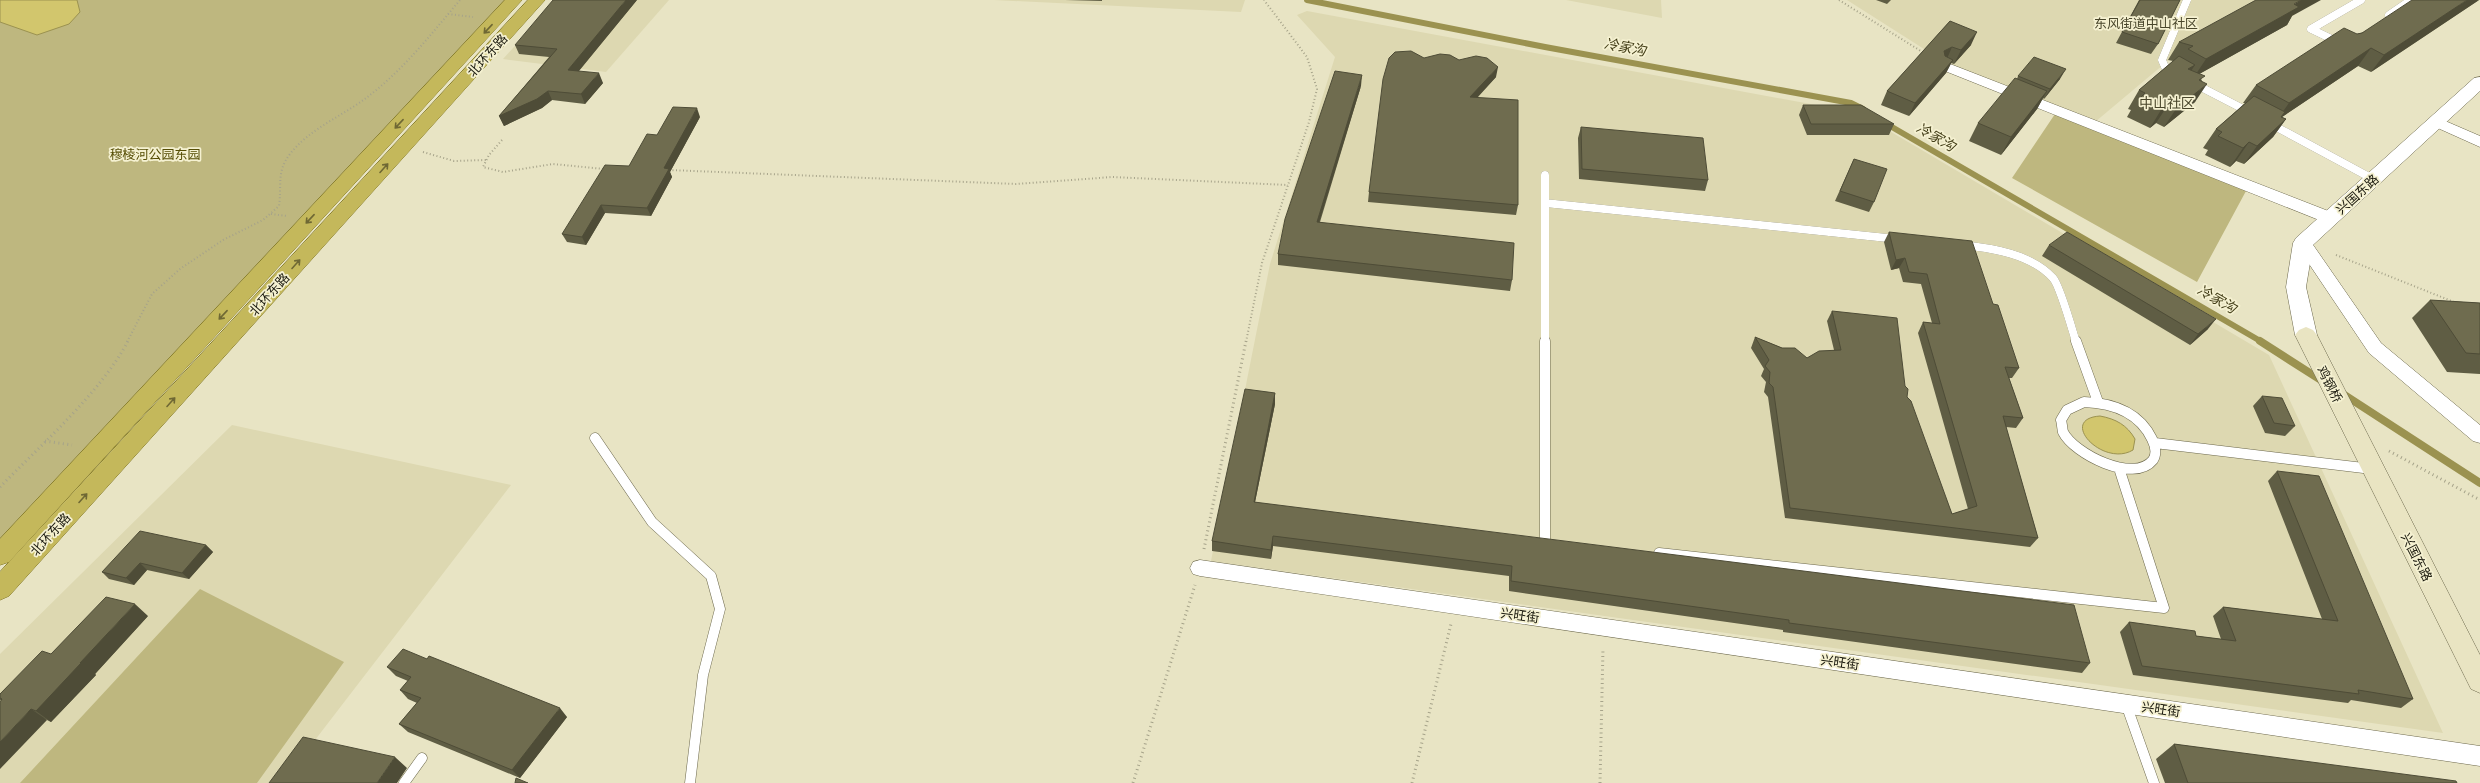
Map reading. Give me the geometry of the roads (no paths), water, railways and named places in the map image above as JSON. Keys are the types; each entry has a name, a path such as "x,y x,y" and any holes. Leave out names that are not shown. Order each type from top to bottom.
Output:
{"highway":[{"name":"北环东路","path":"0,555 514,0"},
{"name":"北环东路","path":"0,589 537,0"}],"main road":[{"name":"鸡钢桥","path":"2306,335 2355,432"},
{"name":"兴国东路","path":"2355,432 2480,681"}],"street":[{"path":"1944,66 2330,218"},
{"name":"兴国东路","path":"2304,243 2480,82"},
{"path":"2436,122 2480,142"},
{"path":"2304,243 2296,287 2306,335"},
{"path":"2304,243 2375,348 2480,436"},
{"name":"兴旺街","path":"1200,568 2480,756"}],"lane":[{"path":"2187,0 2162,60 2165,67 2373,179"},
{"path":"2346,46 2311,29 2361,0"},
{"path":"2385,18 2411,0"},
{"path":"1545,175 1545,541"},
{"path":"1545,203 1906,240"},
{"path":"1952,244 1983,247 2015,255 2041,268 2054,279 2098,402"},
{"path":"2084,402 2098,402 2128,412 2141,421 2150,432 2155,443 2155,454 2150,462 2140,467 2119,468 2095,461 2081,453 2070,442 2063,431 2061,420 2064,411 2072,405 2084,402"},
{"path":"595,438 652,522 711,576 720,609 703,675 690,783"},
{"path":"2155,443 2373,469"},
{"path":"1646,552 2164,608 2119,468"},
{"path":"2126,704 2154,783"},
{"path":"404,783 422,758"}],"waterway":[{"name":"冷家沟","path":"1307,0 1545,47 1851,103 1863,109"},
{"name":"冷家沟","path":"1885,123 2262,342"},
{"name":"冷家沟","path":"2260,341 2324,382"},
{"name":"冷家沟","path":"2343,394 2480,483"}],"district":[{"name":"东风街道中山社区","path":"2146,23"},
{"name":"中山社区","path":"2167,103"}],"park label":[{"name":"穆棱河公园东园","path":"155,154"}]}
